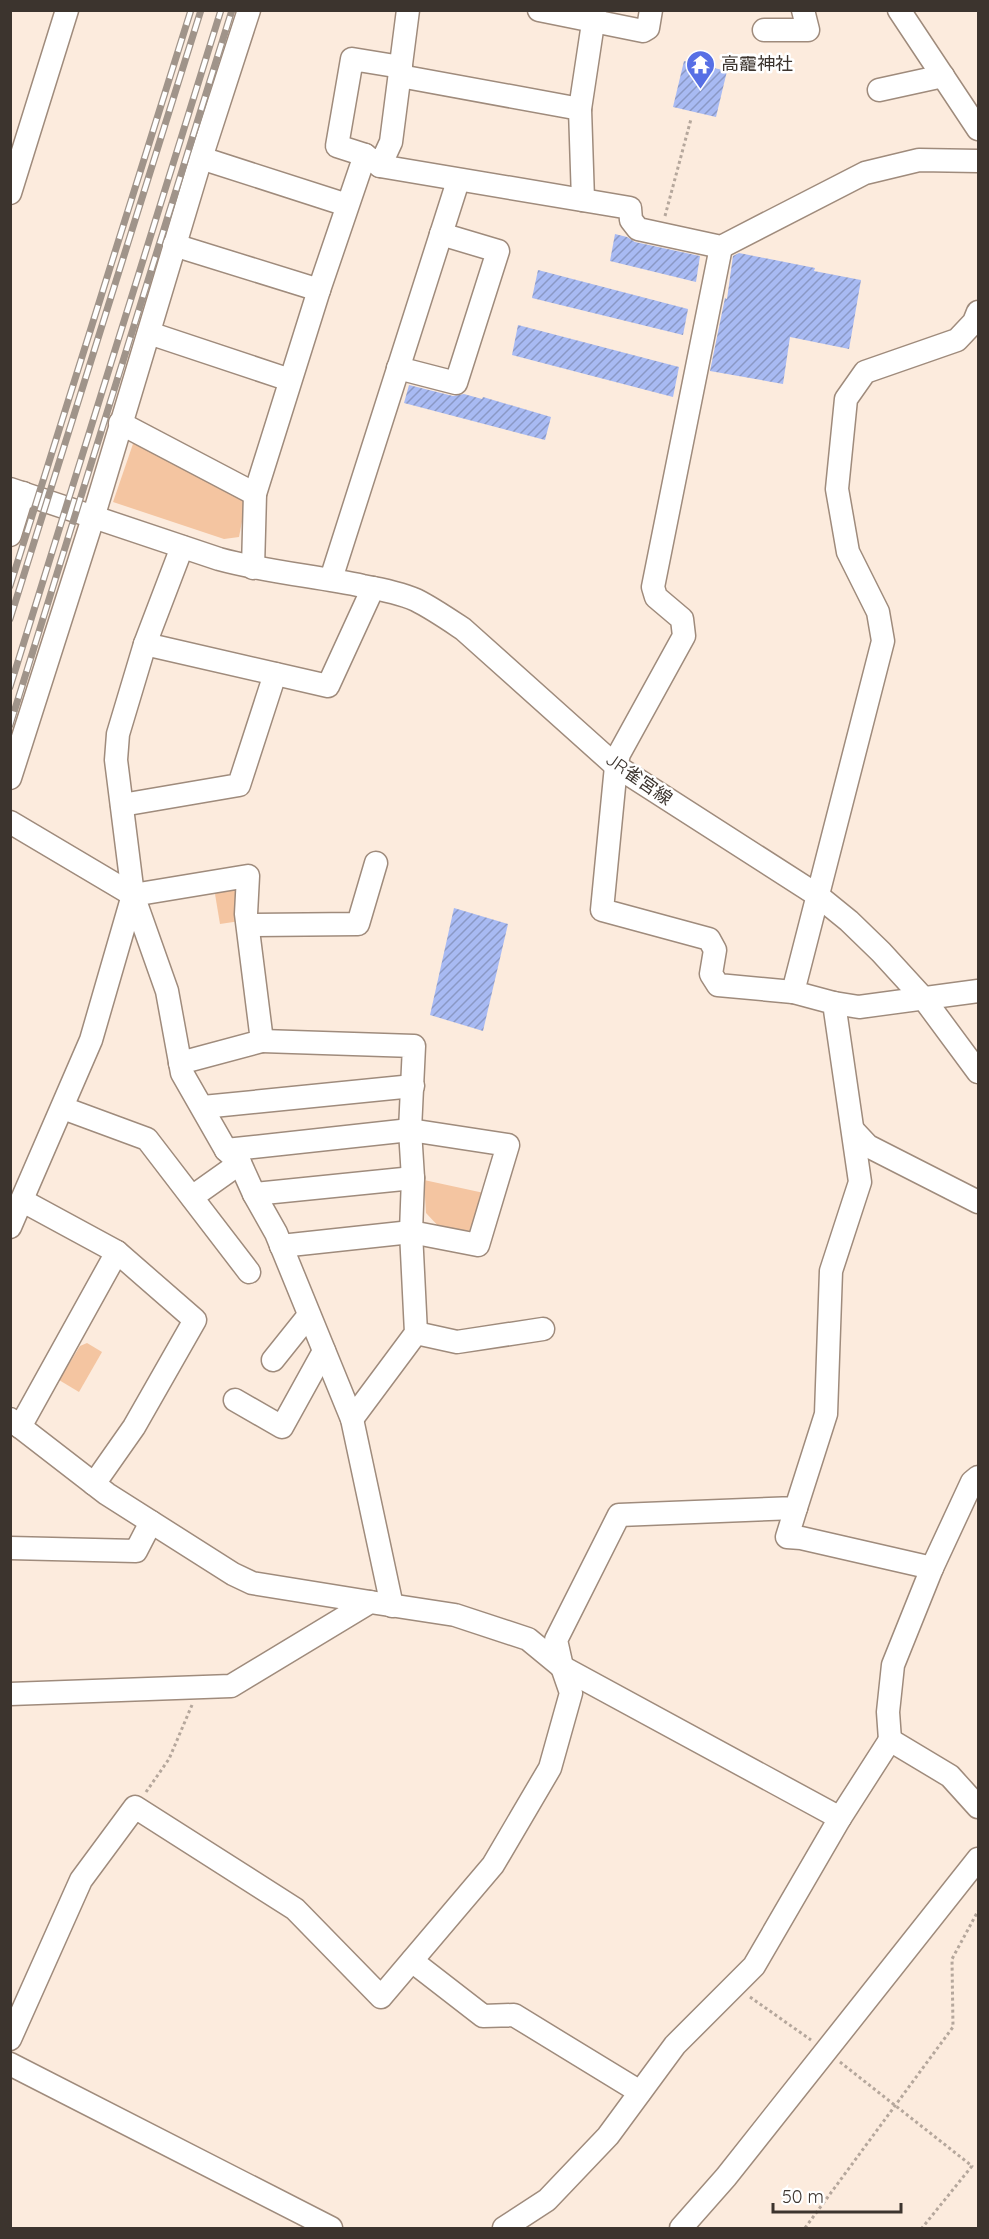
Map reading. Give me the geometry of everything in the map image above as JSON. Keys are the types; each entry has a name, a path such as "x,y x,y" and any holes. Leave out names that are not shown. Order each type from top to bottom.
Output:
{"street":[{"path":"10,193 67,10"},
{"path":"10,778 93,518 174,245 249,10"},
{"path":"253,568 255,494 319,290 347,205 372,160 391,142 408,10"},
{"path":"539,10 594,16 643,31 648,28 651,10"},
{"path":"764,30 808,30 803,10"},
{"path":"898,10 978,129"},
{"path":"583,200 580,108 594,16"},
{"path":"580,108 352,59 337,146 372,160 458,180 630,208 631,220 638,229 721,247 864,173 919,160 978,161"},
{"path":"879,90 943,76"},
{"path":"201,158 347,205"},
{"path":"331,579 458,180"},
{"path":"398,368 456,383 498,251 441,234"},
{"path":"174,245 319,290"},
{"path":"721,247 653,587 656,597 682,619 684,636 619,754 602,910 709,939 715,950 711,975 718,985 793,992 859,1007 978,991"},
{"path":"793,992 883,641 878,612 848,552 837,489 846,399 865,372 957,340 974,322 978,312"},
{"path":"149,333 290,380"},
{"path":"120,423 255,494"},
{"path":"10,535 17,491"},
{"name":"JR雀宮線","path":"17,491 93,518 253,568 331,579 414,599 463,629 616,766 817,895 881,952 924,999 978,1072"},
{"path":"182,547 145,644 118,734 116,760 133,895 167,991 182,1073 233,1156 281,1246 352,1419 392,1606"},
{"path":"145,644 328,686 373,588"},
{"path":"122,805 239,785 275,674"},
{"path":"10,822 133,895 248,876 248,926 262,1041"},
{"path":"248,926 358,924 376,863"},
{"path":"10,1227 91,1040 133,895"},
{"path":"834,1003 860,1182 831,1271 826,1414 787,1537 801,1538 932,1568"},
{"path":"180,1063 262,1041 414,1046 410,1130 413,1178 411,1232 416,1332 352,1419"},
{"path":"203,1107 413,1086"},
{"path":"63,1108 147,1139 249,1272"},
{"path":"192,1197 233,1156 410,1130 508,1145 478,1245 411,1232 281,1246"},
{"path":"853,1130 868,1146 978,1202"},
{"path":"254,1194 413,1178"},
{"path":"23,1201 117,1252 195,1320 134,1427 94,1484"},
{"path":"117,1252 15,1423 94,1484 233,1574 252,1583 455,1615 528,1639 562,1667 840,1818"},
{"path":"273,1360 309,1315"},
{"path":"416,1332 457,1342 543,1329"},
{"path":"235,1400 282,1427 324,1351"},
{"path":"504,2229 547,2199 608,2136 675,2045 754,1966 840,1818 890,1740 888,1712 893,1665 932,1568 972,1482 978,1477"},
{"path":"10,2039 81,1880 135,1807 295,1909 381,1997 494,1865 550,1768 572,1693 562,1667 556,1640 619,1515 796,1508"},
{"path":"10,1548 136,1551 152,1522"},
{"path":"10,1694 231,1686 370,1602"},
{"path":"890,1740 950,1776 978,1807"},
{"path":"681,2229 726,2177 978,1859"},
{"path":"412,1961 483,2016 514,2015 640,2092"},
{"path":"10,2064 331,2229"}],"path":[{"path":"660,234 691,119"},
{"path":"135,1807 169,1759 200,1687"},
{"path":"805,2229 953,2028 952,1959 978,1911"},
{"path":"734,1986 825,2051 972,2166 922,2229"}],"shaded area":[{"path":"135,438 247,496 239,537 224,539 113,502"},
{"path":"232,886 242,895 240,921 220,924 214,888"},
{"path":"424,1180 484,1193 475,1228 461,1234 442,1230 426,1213"},
{"path":"87,1343 102,1352 79,1392 59,1380 80,1346"}],"building":[{"name":"高靇神社","path":"684,61 727,71 716,117 673,107"},
{"path":"615,234 635,242 700,256 696,282 610,261"},
{"path":"739,253 861,280 849,349 790,337 783,384 710,371 725,298 727,299 733,256"},
{"path":"538,270 688,309 683,335 532,298"},
{"path":"518,325 679,367 673,397 512,355"},
{"path":"409,385 453,396 464,394 482,399 483,397 551,417 545,440 404,403"},
{"path":"454,908 508,924 483,1031 430,1015"}],"railway":[{"path":"10,586 191,10"},
{"path":"10,619 201,10"},
{"path":"10,687 221,10"},
{"path":"10,725 232,10"}],"place":[{"name":"高靇神社","path":"700,90"}]}
